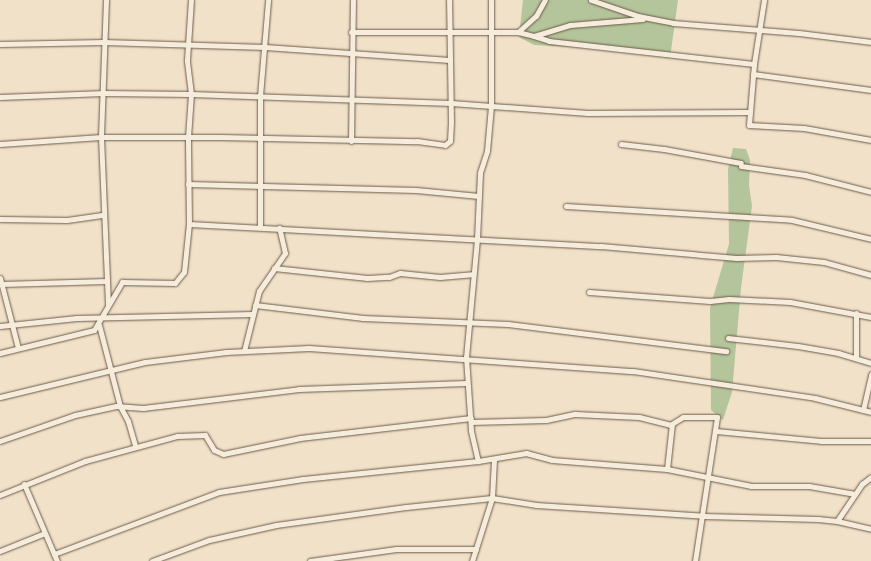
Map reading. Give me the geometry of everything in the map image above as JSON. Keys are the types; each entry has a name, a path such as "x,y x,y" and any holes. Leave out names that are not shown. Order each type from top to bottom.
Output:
{"street":[{"path":"106,0 104,93 101,137 108,307"},
{"path":"0,353 94,330 99,325 122,282 169,285 179,279 184,272 189,224 188,137 191,94 188,45 191,0"},
{"path":"260,227 260,96 268,0"},
{"path":"351,141 353,101 351,32 353,0"},
{"path":"0,144 101,137 188,137 417,141 445,145 450,141 451,103 449,0"},
{"path":"478,461 466,383 466,357 472,274 477,239 480,174 487,151 491,106 491,0"},
{"path":"518,32 536,16 545,0"},
{"path":"592,0 651,18 699,26 759,30 871,42"},
{"path":"764,0 754,64 749,125 804,128 871,140"},
{"path":"534,36 570,25 651,18"},
{"path":"351,32 518,32 555,41 754,64"},
{"path":"0,44 104,42 265,47 450,60"},
{"path":"753,74 871,90"},
{"path":"0,97 104,93 191,94 353,101 451,103 588,113 749,112"},
{"path":"621,144 664,149 805,175 871,192"},
{"path":"188,184 416,190 479,196"},
{"path":"566,206 792,220 871,239"},
{"path":"0,219 67,220 104,215"},
{"path":"189,224 477,239 736,258 802,259 871,275"},
{"path":"244,350 262,283 285,253 279,228"},
{"path":"274,268 367,278 389,277 400,273 440,277 472,274"},
{"path":"0,278 14,326 18,348"},
{"path":"1,284 107,281"},
{"path":"589,292 710,301 729,299 790,302 856,313 871,317"},
{"path":"255,305 363,318 469,321 726,351"},
{"path":"856,313 856,358"},
{"path":"0,326 14,326 77,318 254,314"},
{"path":"99,325 120,406 128,421 135,446"},
{"path":"728,338 798,346 856,358 871,363"},
{"path":"0,397 146,362 244,350 309,348 466,357 633,371 815,398 871,412"},
{"path":"863,410 871,374"},
{"path":"0,441 75,415 120,406 143,408 299,389 466,383"},
{"path":"0,495 56,471 135,446 156,440 196,434 205,435 214,450 223,454 300,438 471,420 546,420 575,414 639,417 672,424 683,417 718,417 704,516 695,561"},
{"path":"667,469 672,424"},
{"path":"716,431 821,441 871,441"},
{"path":"54,554 219,492 324,476 478,461 523,453 552,460 667,469 751,486 809,486 855,494"},
{"path":"472,561 492,498 494,459"},
{"path":"837,521 864,481 871,477"},
{"path":"24,484 57,561"},
{"path":"152,561 209,540 276,526 492,498 536,505 704,516 837,521 871,529"},
{"path":"0,551 45,533"},
{"path":"310,561 396,549 476,549"}],"green space":[{"path":"523,0 678,0 670,58 596,48 534,45 519,37"},
{"path":"733,148 746,149 750,160 749,185 752,206 741,288 732,392 723,420 711,410 710,308 729,244 728,169"}]}
